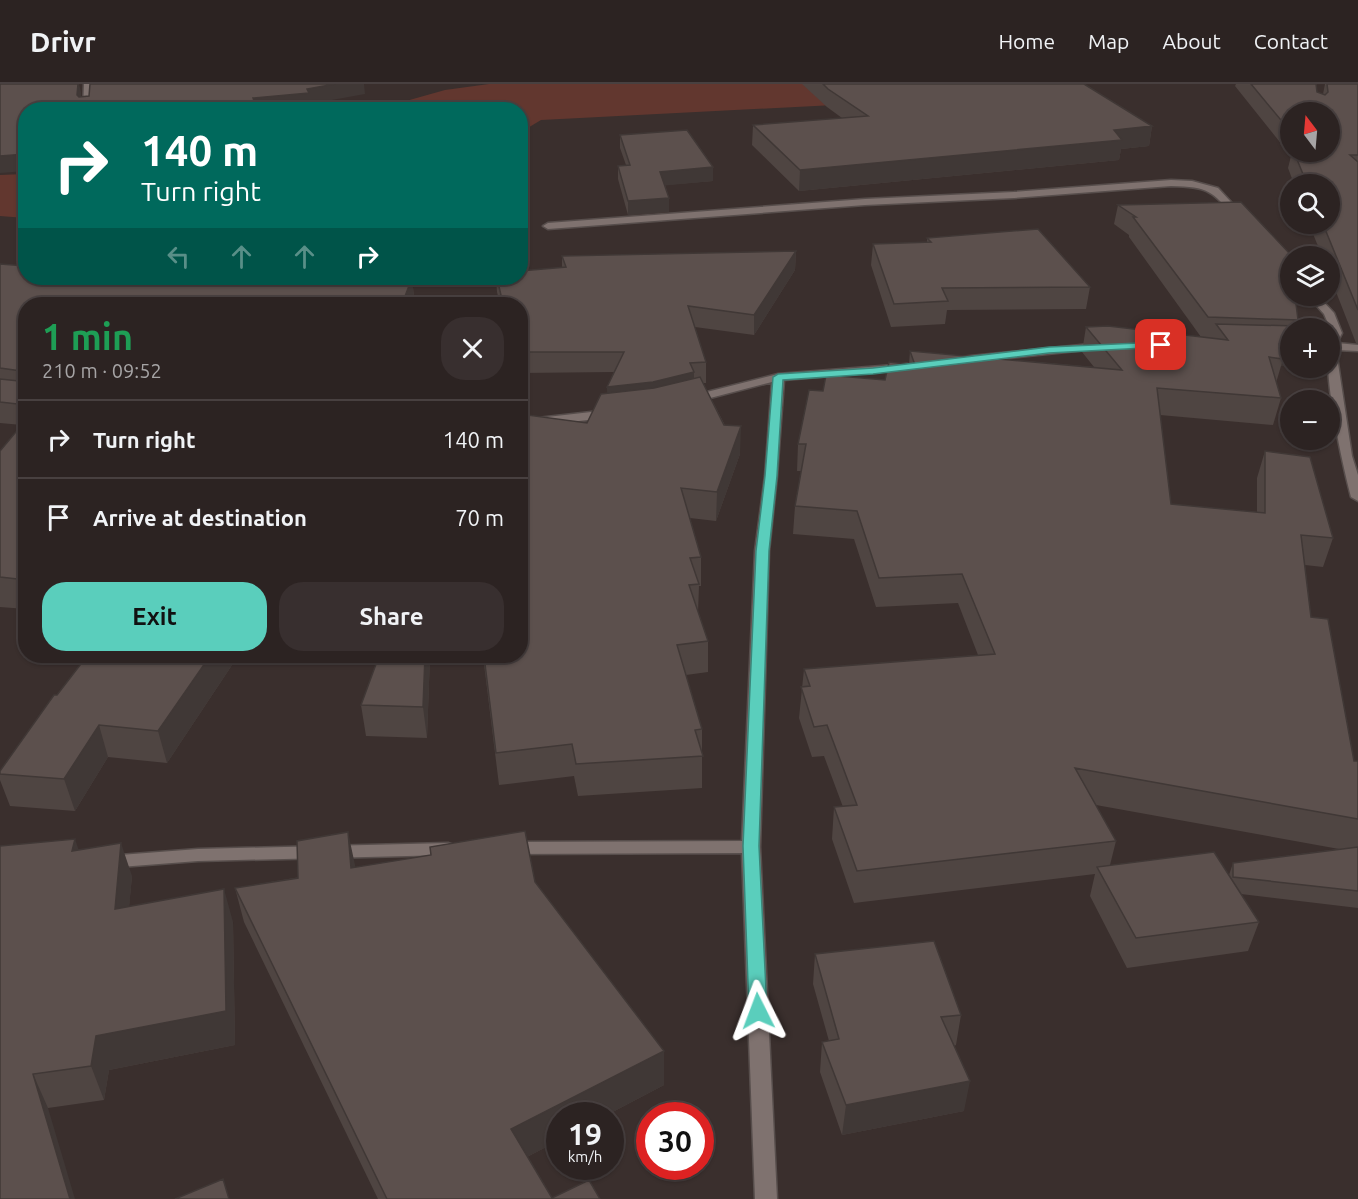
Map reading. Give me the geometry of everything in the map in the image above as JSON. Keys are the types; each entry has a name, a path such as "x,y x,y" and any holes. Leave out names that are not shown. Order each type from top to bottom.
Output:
{"street":[{"path":"87,102 88,84"},
{"path":"548,226 865,202 1014,195 1171,183 1192,184 1215,190 1245,222"},
{"path":"950,362 1003,354 1117,346"},
{"path":"1340,347 1358,348"},
{"path":"676,403 778,377 917,366"},
{"path":"766,1199 751,846 762,551 771,476 778,377"},
{"path":"1335,378 1346,456 1358,497"},
{"path":"528,423 621,413"},
{"path":"494,848 751,846"},
{"path":"93,863 198,855 471,848"}],"shaded area":[{"path":"489,84 1040,84 1027,95 541,120 528,128 528,102 402,102 445,90"},
{"path":"18,174 18,217 0,216 0,175"}],"building":[{"path":"0,84 78,84 77,95 79,97 89,96 90,84 335,84 307,89 309,93 253,98 254,102 18,102 18,155 0,156"},
{"path":"823,84 1084,84 1152,126 1114,130 1122,140 800,170 753,125 868,116"},
{"path":"1251,84 1316,84 1317,92 1325,95 1328,92 1327,84 1358,84 1358,155 1350,155 1358,162 1358,310 1340,266 1340,246 1332,246 1327,234 1340,234 1340,174 1303,174 1298,162 1340,162 1340,102 1280,102 1280,119"},
{"path":"687,130 713,167 660,172 669,198 628,201 618,166 630,165 620,135"},
{"path":"1241,202 1282,246 1280,246 1280,306 1296,306 1298,318 1208,317 1133,217 1136,217 1118,205"},
{"path":"1038,229 1090,287 942,288 948,301 894,304 873,244 931,242 927,238"},
{"path":"796,251 754,315 688,306 706,362 690,363 694,372 653,382 607,387 624,352 528,352 528,297 501,297 499,285 528,285 528,270 566,267 562,256"},
{"path":"0,264 18,265 18,285 409,285 405,297 18,297 18,371 0,368"},
{"path":"1216,324 1280,326 1280,359 1269,357 1280,398 1157,388 1171,504 1265,513 1265,451 1310,457 1333,538 1301,535 1311,617 1328,619 1354,761 1358,761 1358,819 1075,768 1116,841 857,871 834,807 857,805 827,725 814,727 801,687 810,686 804,669 995,654 962,574 879,578 857,511 795,506 806,444 798,444 809,390 823,391 826,375 885,380 889,362 915,365 910,351 1122,370 1086,327 1108,326 1228,340"},
{"path":"700,377 724,425 741,426 717,492 681,488 701,557 690,558 699,584 689,585 708,641 677,645 702,729 695,730 703,756 576,764 572,744 496,753 485,663 528,663 528,415 587,423 601,394 654,388"},
{"path":"0,379 18,381 18,404 0,402"},
{"path":"18,429 18,579 0,577 0,451"},
{"path":"82,663 205,663 158,731 99,725 64,779 0,774 54,695 57,695"},
{"path":"376,663 425,663 423,707 361,705"},
{"path":"525,831 535,882 664,1051 564,1102 546,1102 546,1111 511,1129 552,1198 589,1180 600,1199 387,1199 235,888 298,878 297,841 348,832 351,868 431,855 430,847"},
{"path":"75,839 72,851 121,843 115,909 224,889 226,1011 96,1036 91,1066 33,1074 70,1199 0,1199 0,846"},
{"path":"1358,847 1358,891 1233,877 1233,863"},
{"path":"1214,852 1259,922 1136,938 1097,867"},
{"path":"934,941 961,1015 941,1017 970,1081 846,1105 822,1042 839,1039 815,954"},
{"path":"223,1179 229,1199 175,1199"}],"route":[{"path":"758,1011 751,846 762,551 771,476 778,377 873,371 1003,354 1095,346 1161,345"}]}
